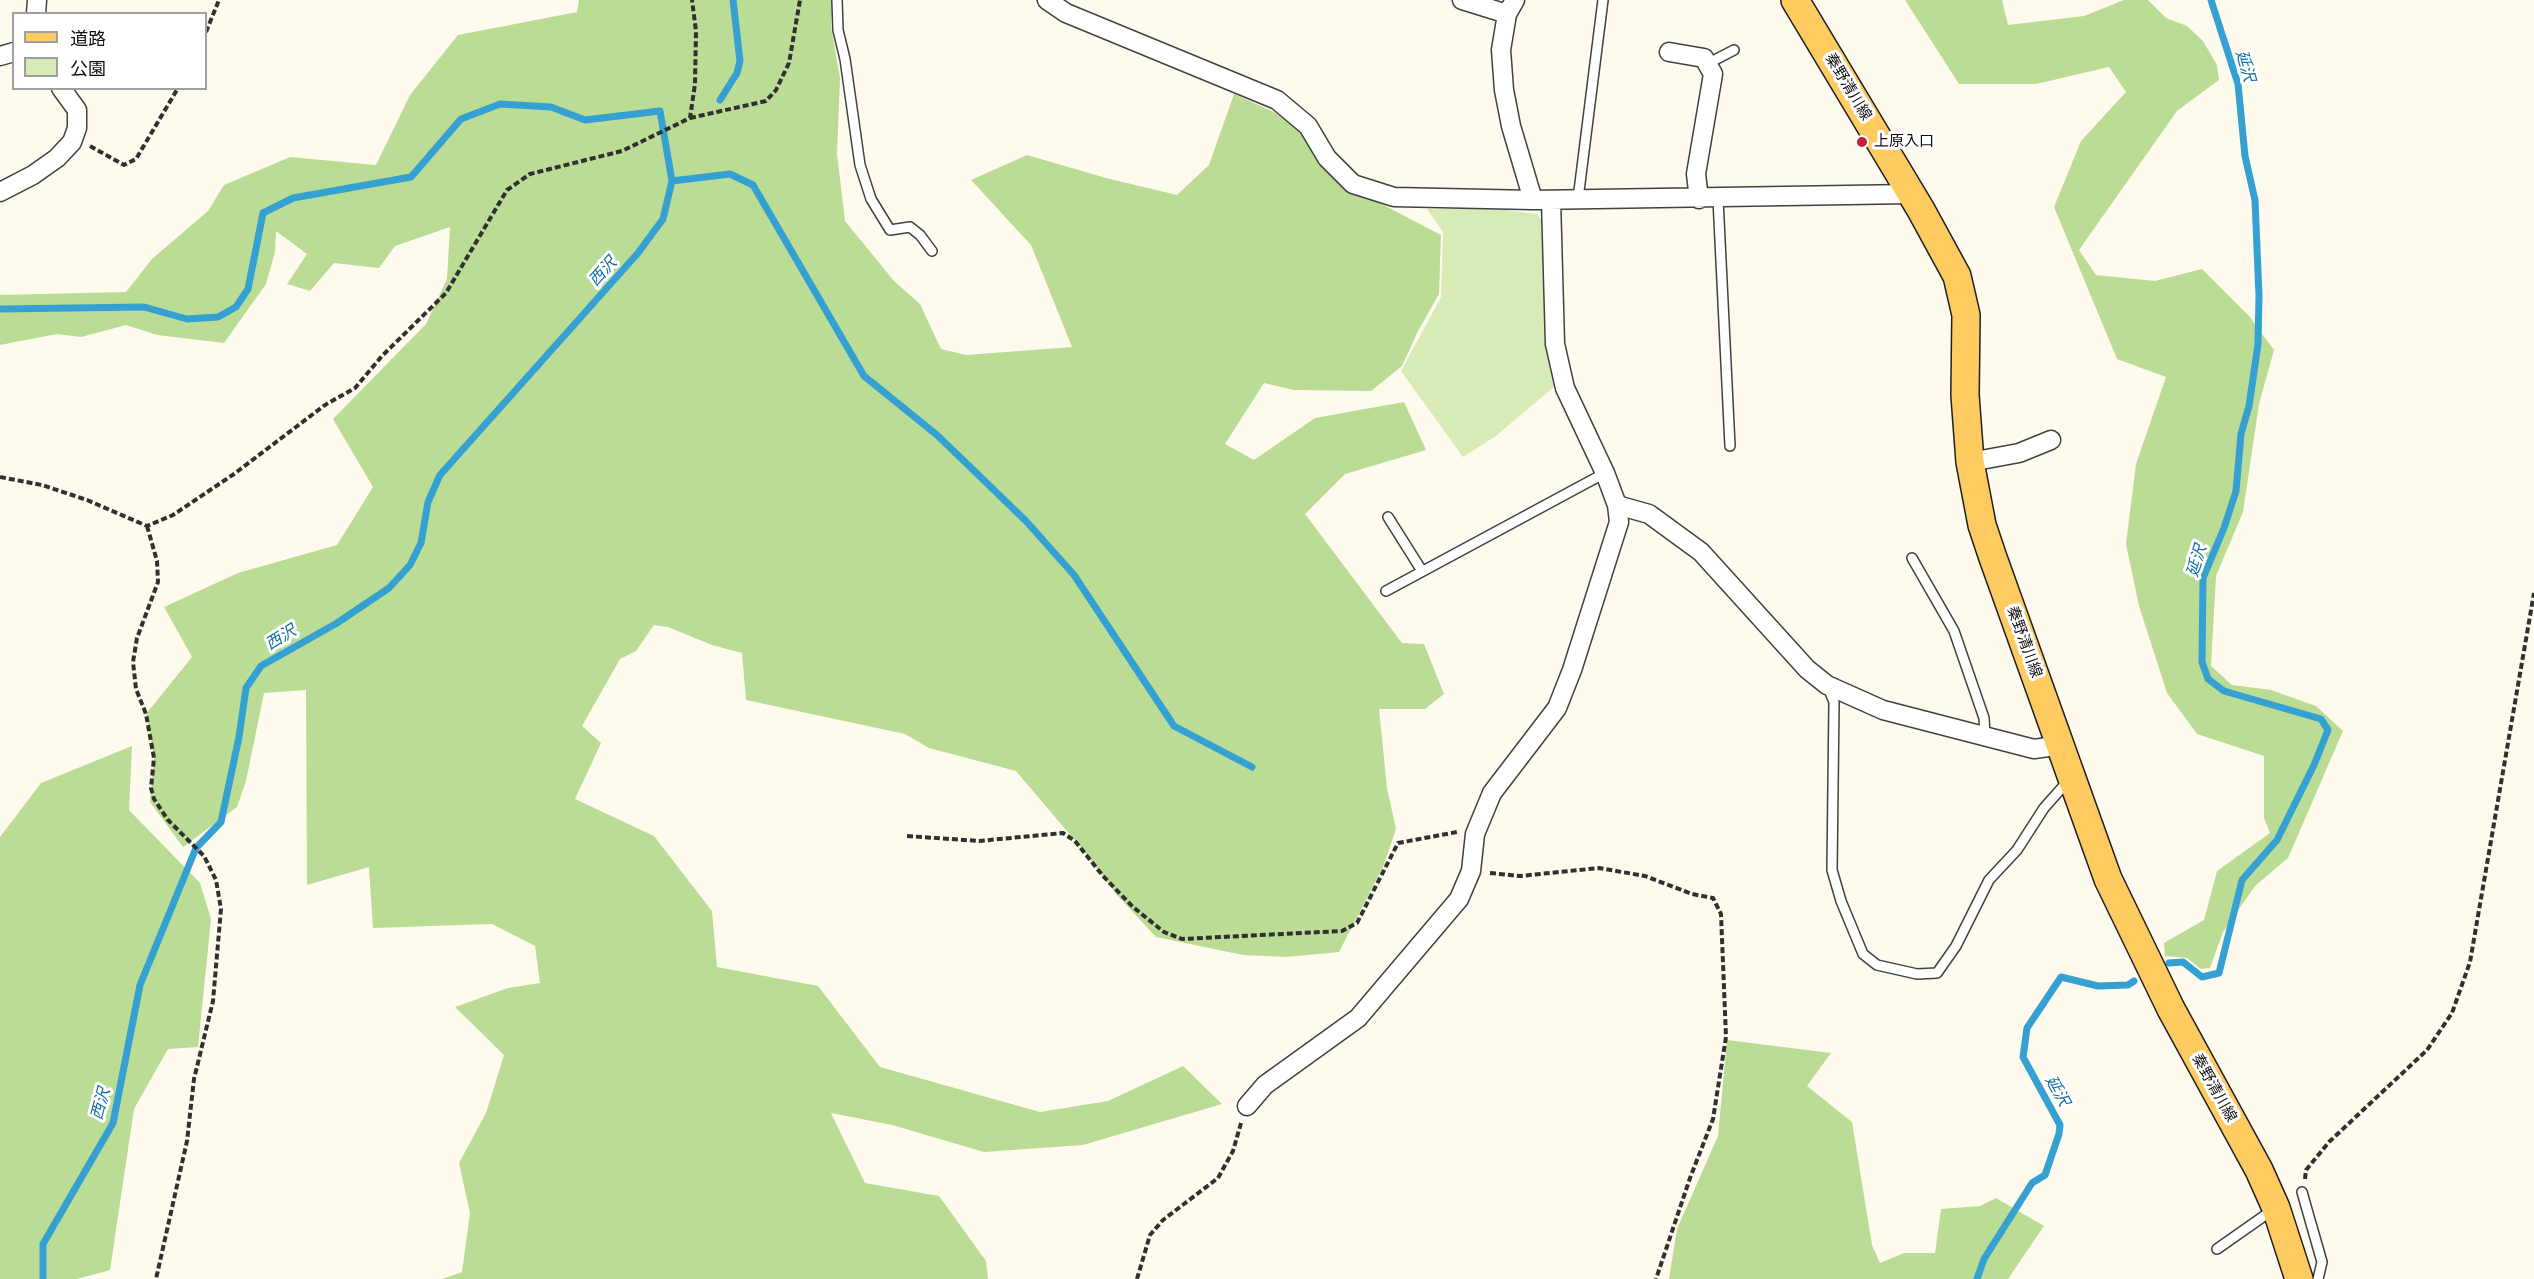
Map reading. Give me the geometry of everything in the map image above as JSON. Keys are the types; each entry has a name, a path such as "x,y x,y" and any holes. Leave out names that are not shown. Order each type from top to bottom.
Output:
{"main road":[{"name":"秦野清川線","path":"1795,0 1948,256 1962,294 1967,331 1965,395 1970,462 1989,545 2108,879 2133,933 2276,1208 2299,1279"}],"street":[{"path":"1047,0 1066,13 1277,100 1308,126 1327,158 1353,184 1394,197 1533,201 1911,194"},
{"path":"1461,0 1511,7 1501,50 1504,90 1511,126 1533,201"},
{"path":"1670,52 1704,58 1713,74 1696,174 1699,199"},
{"path":"0,192 33,175 57,158 74,136 77,110 62,90"},
{"path":"1247,1106 1265,1085 1358,1018 1459,899 1471,871 1475,834 1492,793 1557,708 1572,670 1619,522 1617,505 1605,473 1564,388 1555,344 1551,200"},
{"path":"1970,462 2019,453 2051,440"},
{"path":"1617,505 1649,514 1701,552 1807,669 1827,685 1883,710 2034,749 2062,746"}],"lane":[{"path":"837,0 838,30 845,59 860,165 871,199 890,230 910,227 920,235 932,251"},
{"path":"1578,200 1604,0"},
{"path":"1707,64 1734,50"},
{"path":"1718,198 1730,446"},
{"path":"1386,591 1605,473"},
{"path":"1388,517 1422,571"},
{"path":"1912,558 1954,631 1984,718 1985,735"},
{"path":"1827,685 1834,702 1832,870 1840,901 1863,954 1877,965 1917,974 1937,973 1956,946 1989,880 2017,850 2044,808 2072,777"},
{"path":"2302,1192 2322,1262 2318,1279"},
{"path":"2217,1249 2276,1208"}],"path":[{"path":"207,30 219,0"},
{"path":"690,118 695,84 696,31 692,0"},
{"path":"0,477 42,484 87,500 147,526 173,515 266,451 325,405 355,388 382,356 446,293 485,223 507,190 530,174 622,151 690,118 766,101 776,90 789,63 800,0"},
{"path":"74,136 124,165 136,159 177,90"},
{"path":"147,526 157,561 158,582 137,638 133,662 136,689 146,714 154,758 151,788 154,799 168,820 204,856 219,890 221,909 213,1001 194,1078 187,1141 156,1279"},
{"path":"2302,1192 2306,1170 2322,1151 2427,1050 2452,1012 2470,962 2534,593"},
{"path":"907,836 979,841 1063,833 1074,841 1133,907 1164,932 1182,939 1342,931 1357,923 1398,843 1454,832 1475,834"},
{"path":"1471,871 1520,876 1599,868 1645,876 1692,894 1713,898 1721,914 1726,1037 1713,1119 1656,1279"},
{"path":"1137,1278 1150,1235 1163,1220 1218,1178 1233,1151 1247,1106"}],"green space":[{"path":"579,0 832,0 831,26 840,78 837,154 845,221 894,281 920,304 941,349 966,355 1072,347 1031,245 971,180 1027,155 1106,178 1177,195 1209,165 1234,94 1274,112 1305,135 1325,164 1376,201 1441,235 1439,294 1402,366 1371,391 1294,390 1264,383 1225,444 1254,460 1315,418 1404,402 1426,450 1345,474 1305,514 1402,643 1424,644 1444,694 1425,709 1379,709 1387,788 1396,829 1383,867 1339,952 1286,957 1243,955 1156,937 1116,894 1083,850 1016,771 929,748 905,734 746,700 742,653 712,645 668,627 654,625 636,651 620,659 582,726 601,743 575,799 654,836 712,911 717,967 818,986 880,1067 1040,1112 1108,1101 1183,1066 1222,1104 1083,1145 984,1152 892,1125 831,1113 865,1183 939,1196 986,1261 988,1279 442,1279 462,1272 470,1213 459,1163 486,1113 504,1055 455,1007 508,988 540,983 535,946 492,924 373,928 369,867 307,885 306,690 264,693 246,781 237,807 183,847 150,802 154,758 146,714 192,657 164,607 238,573 337,545 373,487 333,419 426,324 447,279 450,227 395,246 379,268 334,263 310,291 287,284 307,254 276,231 275,252 266,284 224,343 157,335 126,325 81,337 57,334 0,345 0,295 126,292 152,259 208,211 224,185 290,157 376,165 410,95 458,35 577,12"},
{"path":"1905,0 2002,0 2008,25 2084,16 2124,0 2148,0 2166,18 2187,26 2203,41 2217,65 2219,80 2177,111 2079,250 2096,275 2155,281 2202,269 2249,316 2274,350 2259,404 2243,512 2216,576 2211,666 2232,685 2271,690 2316,706 2343,731 2288,858 2255,886 2223,932 2210,968 2201,969 2187,958 2165,956 2164,943 2204,920 2217,871 2270,833 2264,818 2264,756 2197,734 2167,693 2139,606 2126,544 2136,464 2166,377 2117,359 2054,207 2081,141 2126,92 2109,67 2036,84 1959,84"},
{"path":"1427,209 1498,209 1537,214 1545,225 1549,347 1555,386 1496,436 1463,457 1401,371 1441,297 1443,232"},
{"path":"132,746 129,810 200,883 211,919 198,1047 168,1049 134,1109 110,1270 77,1279 0,1279 0,837 41,783"},
{"path":"1727,1040 1831,1053 1807,1086 1852,1122 1872,1245 1880,1263 1904,1253 1935,1253 1941,1209 1980,1206 1996,1198 2044,1226 2008,1279 1669,1279 1677,1229 1718,1136"}],"waterway":[{"name":"西沢","path":"720,100 737,73 740,61 733,0"},
{"name":"延沢","path":"2169,963 2183,962 2202,977 2219,973 2242,880 2277,840 2314,765 2328,730 2321,719 2224,691 2208,679 2202,662 2203,578 2224,528 2236,491 2241,434 2249,406 2258,344 2259,296 2255,200 2245,156 2238,84 2211,0"},
{"name":"西沢","path":"0,309 144,307 187,319 218,317 236,307 248,289 263,213 293,198 411,177 461,119 500,104 551,107 585,120 660,111 672,181 663,219 638,253 440,475 428,502 421,543 410,565 389,588 337,623 261,666 246,688 239,737 221,822 196,848 140,985 113,1123 43,1244 43,1279"},
{"path":"672,181 730,174 753,185 864,376 937,435 1026,521 1074,575 1174,726 1252,767"},
{"name":"延沢","path":"1977,1279 1984,1259 2032,1183 2045,1175 2059,1134 2060,1125 2023,1057 2027,1028 2061,977 2098,986 2128,985 2134,981"}],"place":[{"name":"上原入口","path":"1862,142"}]}
